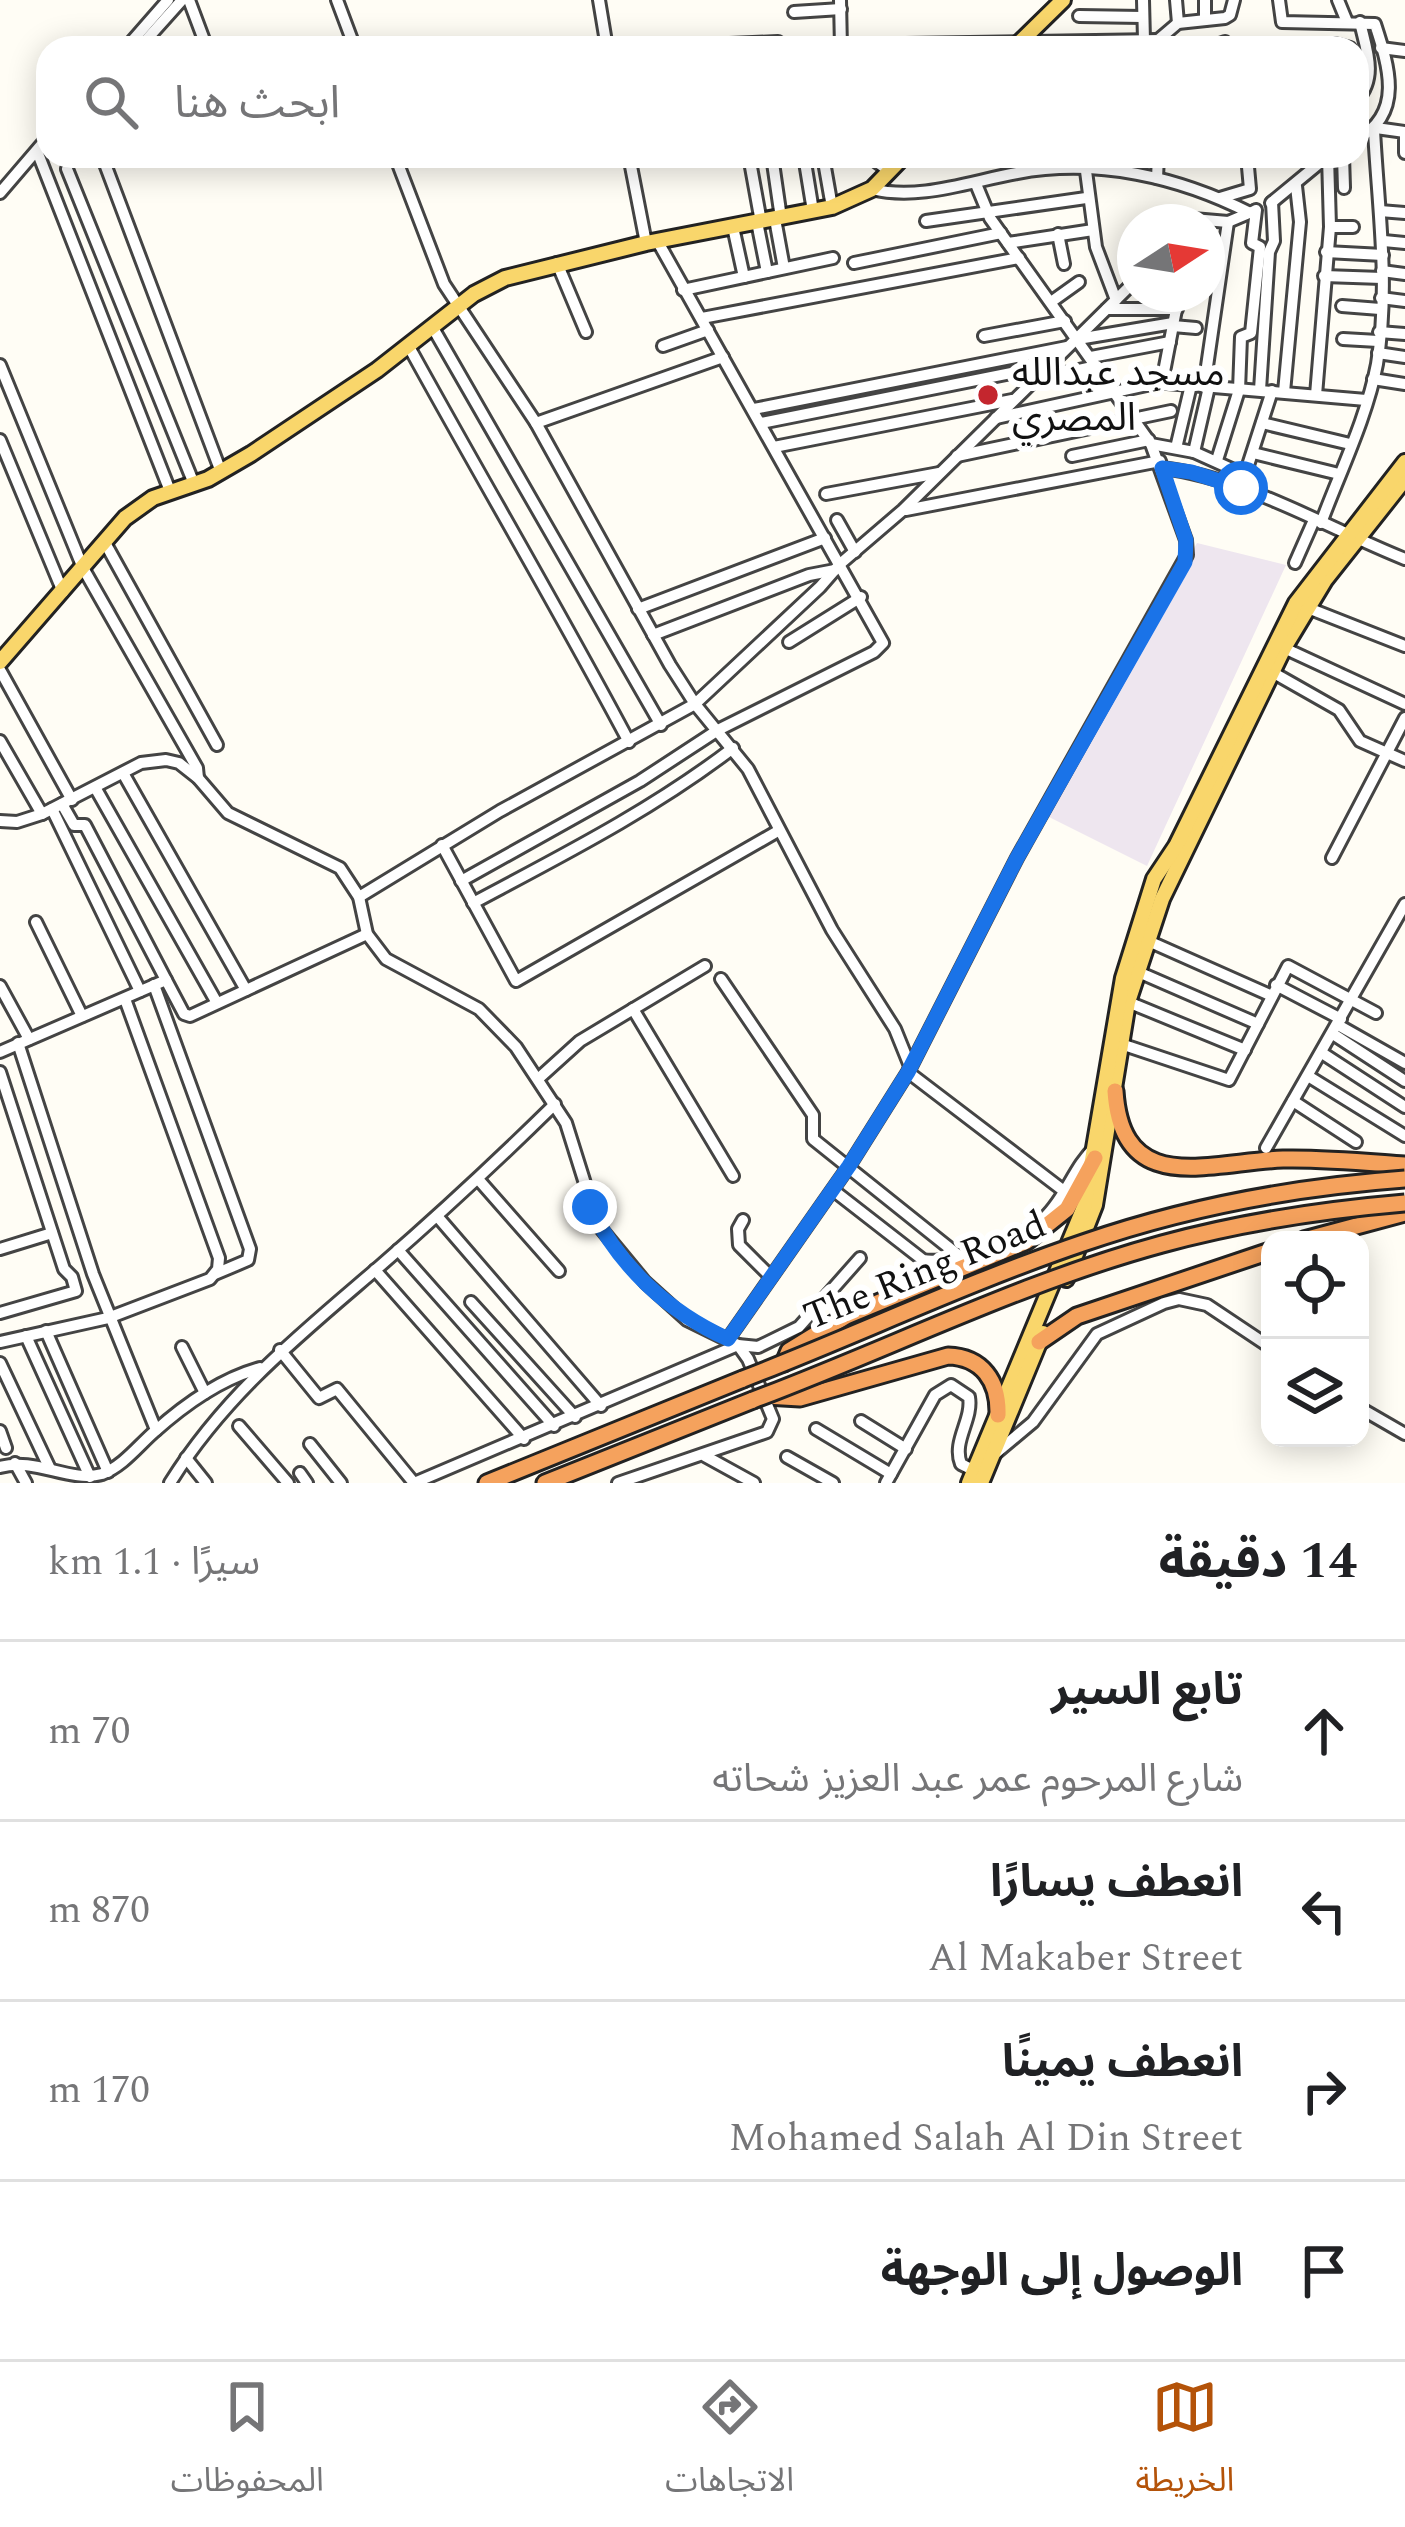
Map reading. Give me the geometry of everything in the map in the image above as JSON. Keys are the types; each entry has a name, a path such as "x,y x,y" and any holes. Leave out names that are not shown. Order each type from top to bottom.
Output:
{"highway":[{"path":"1114,1091 1121,1132 1160,1164 1185,1169 1286,1159 1405,1165"},
{"path":"784,1363 789,1351 846,1316 1027,1241 1067,1209 1096,1151"},
{"name":"The Ring Road","path":"487,1483 1030,1262 1141,1225 1254,1198 1405,1179"},
{"name":"The Ring Road","path":"545,1483 1040,1285 1159,1244 1282,1217 1405,1203"},
{"path":"1339,1231 1405,1214"},
{"path":"1039,1342 1077,1316 1261,1254"},
{"path":"759,1398 800,1399 948,1356 973,1360 989,1376 998,1414"}],"main road":[{"path":"1026,36 1063,0"},
{"path":"0,666 104,541 139,507 221,472 344,393 485,287 557,263 832,208 872,189 892,168"},
{"path":"975,1479 993,1455 1095,1204 1128,1002 1156,896 1284,648 1405,462"},
{"path":"975,1479 1077,1229 1096,1151 1119,994 1156,896 1286,620 1318,570 1405,479"}],"street":[{"path":"136,36 168,0"},
{"path":"151,36 186,0 202,36"},
{"path":"337,0 350,36"},
{"path":"599,0 605,36"},
{"path":"1143,0 1144,36"},
{"path":"1176,0 1178,23"},
{"path":"1205,0 1205,20"},
{"path":"1279,0 1282,22 1359,22 1377,28 1390,99 1384,117 1369,132"},
{"path":"1338,0 1359,22 1358,36"},
{"path":"1166,36 1178,23 1225,18 1238,2"},
{"path":"794,12 840,5 842,36"},
{"path":"1079,16 1142,17"},
{"path":"1382,48 1405,51"},
{"path":"1369,97 1390,99"},
{"path":"1375,129 1405,132 1405,153"},
{"path":"1295,563 1339,474 1373,379 1383,248 1375,129"},
{"path":"0,193 36,160"},
{"path":"47,168 170,491"},
{"path":"107,168 221,472"},
{"path":"399,168 437,272 536,422 695,704 759,788 832,930 895,1029 909,1069 1064,1191"},
{"path":"461,881 640,781 718,730 881,647 881,634 861,597 838,567 705,324 652,242 632,168"},
{"path":"753,168 784,268"},
{"path":"767,272 771,168"},
{"path":"806,168 813,211"},
{"path":"825,168 832,208"},
{"path":"885,168 889,171"},
{"path":"872,189 897,193 976,184 1044,168"},
{"path":"1084,168 1086,198 1111,304"},
{"path":"1124,168 1253,211"},
{"path":"1157,168 1157,178"},
{"path":"1217,199 1249,190 1248,168"},
{"path":"1225,222 1272,202 1315,168"},
{"path":"1316,395 1330,227 1328,168"},
{"path":"1343,168 1344,188"},
{"path":"68,169 194,484"},
{"path":"280,1350 319,1398 337,1389 414,1483 601,1406 733,1342 909,1069 1017,858 1185,562 1186,540 1150,442 985,210 976,184"},
{"path":"1243,481 1272,391 1300,222 1296,185"},
{"path":"1196,204 1198,194"},
{"path":"926,221 1086,198"},
{"path":"1272,202 1272,391"},
{"path":"1217,460 1239,389 1241,337 1250,333 1260,247 1252,242 1253,211"},
{"path":"1380,211 1405,213"},
{"path":"1194,452 1228,222"},
{"path":"734,227 744,277"},
{"path":"1330,227 1353,227"},
{"path":"854,263 1004,238 1093,230"},
{"path":"1058,234 1064,264"},
{"path":"1326,252 1405,244"},
{"path":"683,290 833,258"},
{"path":"663,346 705,324 1019,258"},
{"path":"557,263 586,332"},
{"path":"1324,276 1405,274"},
{"path":"1051,302 1079,282"},
{"path":"359,897 442,845 695,704 903,510 1117,298"},
{"path":"1342,307 1405,301"},
{"path":"1111,304 1117,304"},
{"path":"1164,378 1176,312"},
{"path":"984,337 1065,321"},
{"path":"754,410 1074,341 1173,324 1196,328"},
{"path":"433,328 661,724"},
{"path":"1343,339 1379,342 1405,334"},
{"path":"1065,373 1170,342"},
{"path":"1379,342 1405,358"},
{"path":"408,346 480,478 550,592 629,742"},
{"path":"536,422 723,356"},
{"path":"0,365 83,568 198,778"},
{"path":"761,423 1049,365"},
{"path":"993,419 1117,394 1164,378 1201,386 1366,400"},
{"path":"1373,379 1405,384"},
{"path":"1176,448 1201,386"},
{"path":"774,447 1012,400"},
{"path":"956,456 1171,412"},
{"path":"1262,423 1350,444"},
{"path":"0,440 63,592"},
{"path":"1072,456 1150,442 1194,452 1217,460 1243,481 1318,522 1405,559"},
{"path":"1252,453 1339,474"},
{"path":"903,510 1161,465 1243,481"},
{"path":"826,494 942,472"},
{"path":"837,520 855,552"},
{"path":"638,609 825,538"},
{"path":"104,541 217,746"},
{"path":"653,635 838,567"},
{"path":"789,642 861,597"},
{"path":"1308,608 1405,646"},
{"path":"1284,648 1405,704"},
{"path":"0,666 140,991"},
{"path":"1272,672 1339,710 1357,739 1405,760"},
{"path":"1332,858 1405,718"},
{"path":"0,741 74,825 86,826 160,982 250,1249 248,1260 108,1318 0,1342"},
{"path":"473,903 635,816 733,748"},
{"path":"0,820 17,822 96,789 141,763 166,760 179,763 198,778 227,812 340,868 359,897 367,934 376,949 394,965 489,1016 538,1079 572,1140 590,1207 617,1251 672,1309 733,1342 758,1347 799,1327 860,1258"},
{"path":"123,773 246,990"},
{"path":"96,789 217,1003"},
{"path":"442,845 514,980 520,981 778,830"},
{"path":"1266,1148 1404,906"},
{"path":"36,922 82,1016"},
{"path":"1390,932 1405,940"},
{"path":"160,982 187,1016 367,934"},
{"path":"1146,940 1274,991 1405,1063"},
{"path":"538,1079 580,1041 705,965"},
{"path":"1121,1044 1229,1081 1284,968 1293,966 1376,1013"},
{"path":"1136,970 1258,1024"},
{"path":"721,979 813,1114 813,1139 958,1255"},
{"path":"0,1052 160,982"},
{"path":"0,986 24,1041 108,1318 156,1430"},
{"path":"125,998 219,1258 215,1274"},
{"path":"1128,1002 1245,1050"},
{"path":"633,1009 733,1176"},
{"path":"1338,1026 1405,1081"},
{"path":"1322,1054 1405,1107"},
{"path":"0,1072 5,1103 74,1287 82,1323"},
{"path":"1308,1076 1405,1136"},
{"path":"1293,1101 1356,1142"},
{"path":"170,1483 206,1428 280,1350 437,1216 555,1104"},
{"path":"832,1190 923,1260 934,1262 1032,1227 1050,1212 1096,1151"},
{"path":"478,1179 559,1271"},
{"path":"437,1216 601,1406"},
{"path":"743,1220 739,1245 772,1277"},
{"path":"0,1249 52,1233"},
{"path":"398,1250 554,1426"},
{"path":"375,1270 524,1438"},
{"path":"0,1312 74,1287 93,1274"},
{"path":"993,1455 1033,1422 1097,1334 1164,1303 1179,1299 1207,1304 1261,1341"},
{"path":"471,1302 575,1417"},
{"path":"46,1331 108,1472"},
{"path":"26,1336 93,1479"},
{"path":"618,1483 767,1432 772,1424 748,1359 733,1342"},
{"path":"182,1347 206,1393"},
{"path":"0,1363 62,1483"},
{"path":"7,1465 93,1479 206,1393 241,1373 262,1368"},
{"path":"816,1429 889,1478 939,1390 958,1386 971,1404 957,1457 975,1479"},
{"path":"1369,1413 1405,1434"},
{"path":"861,1421 906,1449"},
{"path":"239,1426 288,1483"},
{"path":"0,1431 7,1465 26,1483"},
{"path":"310,1444 341,1483"},
{"path":"705,1456 754,1483"},
{"path":"787,1457 833,1483"},
{"path":"186,1458 206,1483"}],"shaded area":[{"path":"1197,543 1286,565 1147,866 1043,814"}],"place":[{"name":"مسجد عبدالله المصري","path":"988,395"}],"route":[{"path":"590,1207 617,1251 672,1309 728,1339 849,1166 908,1072 1017,858 1185,562 1186,540 1162,468 1241,488"}]}
